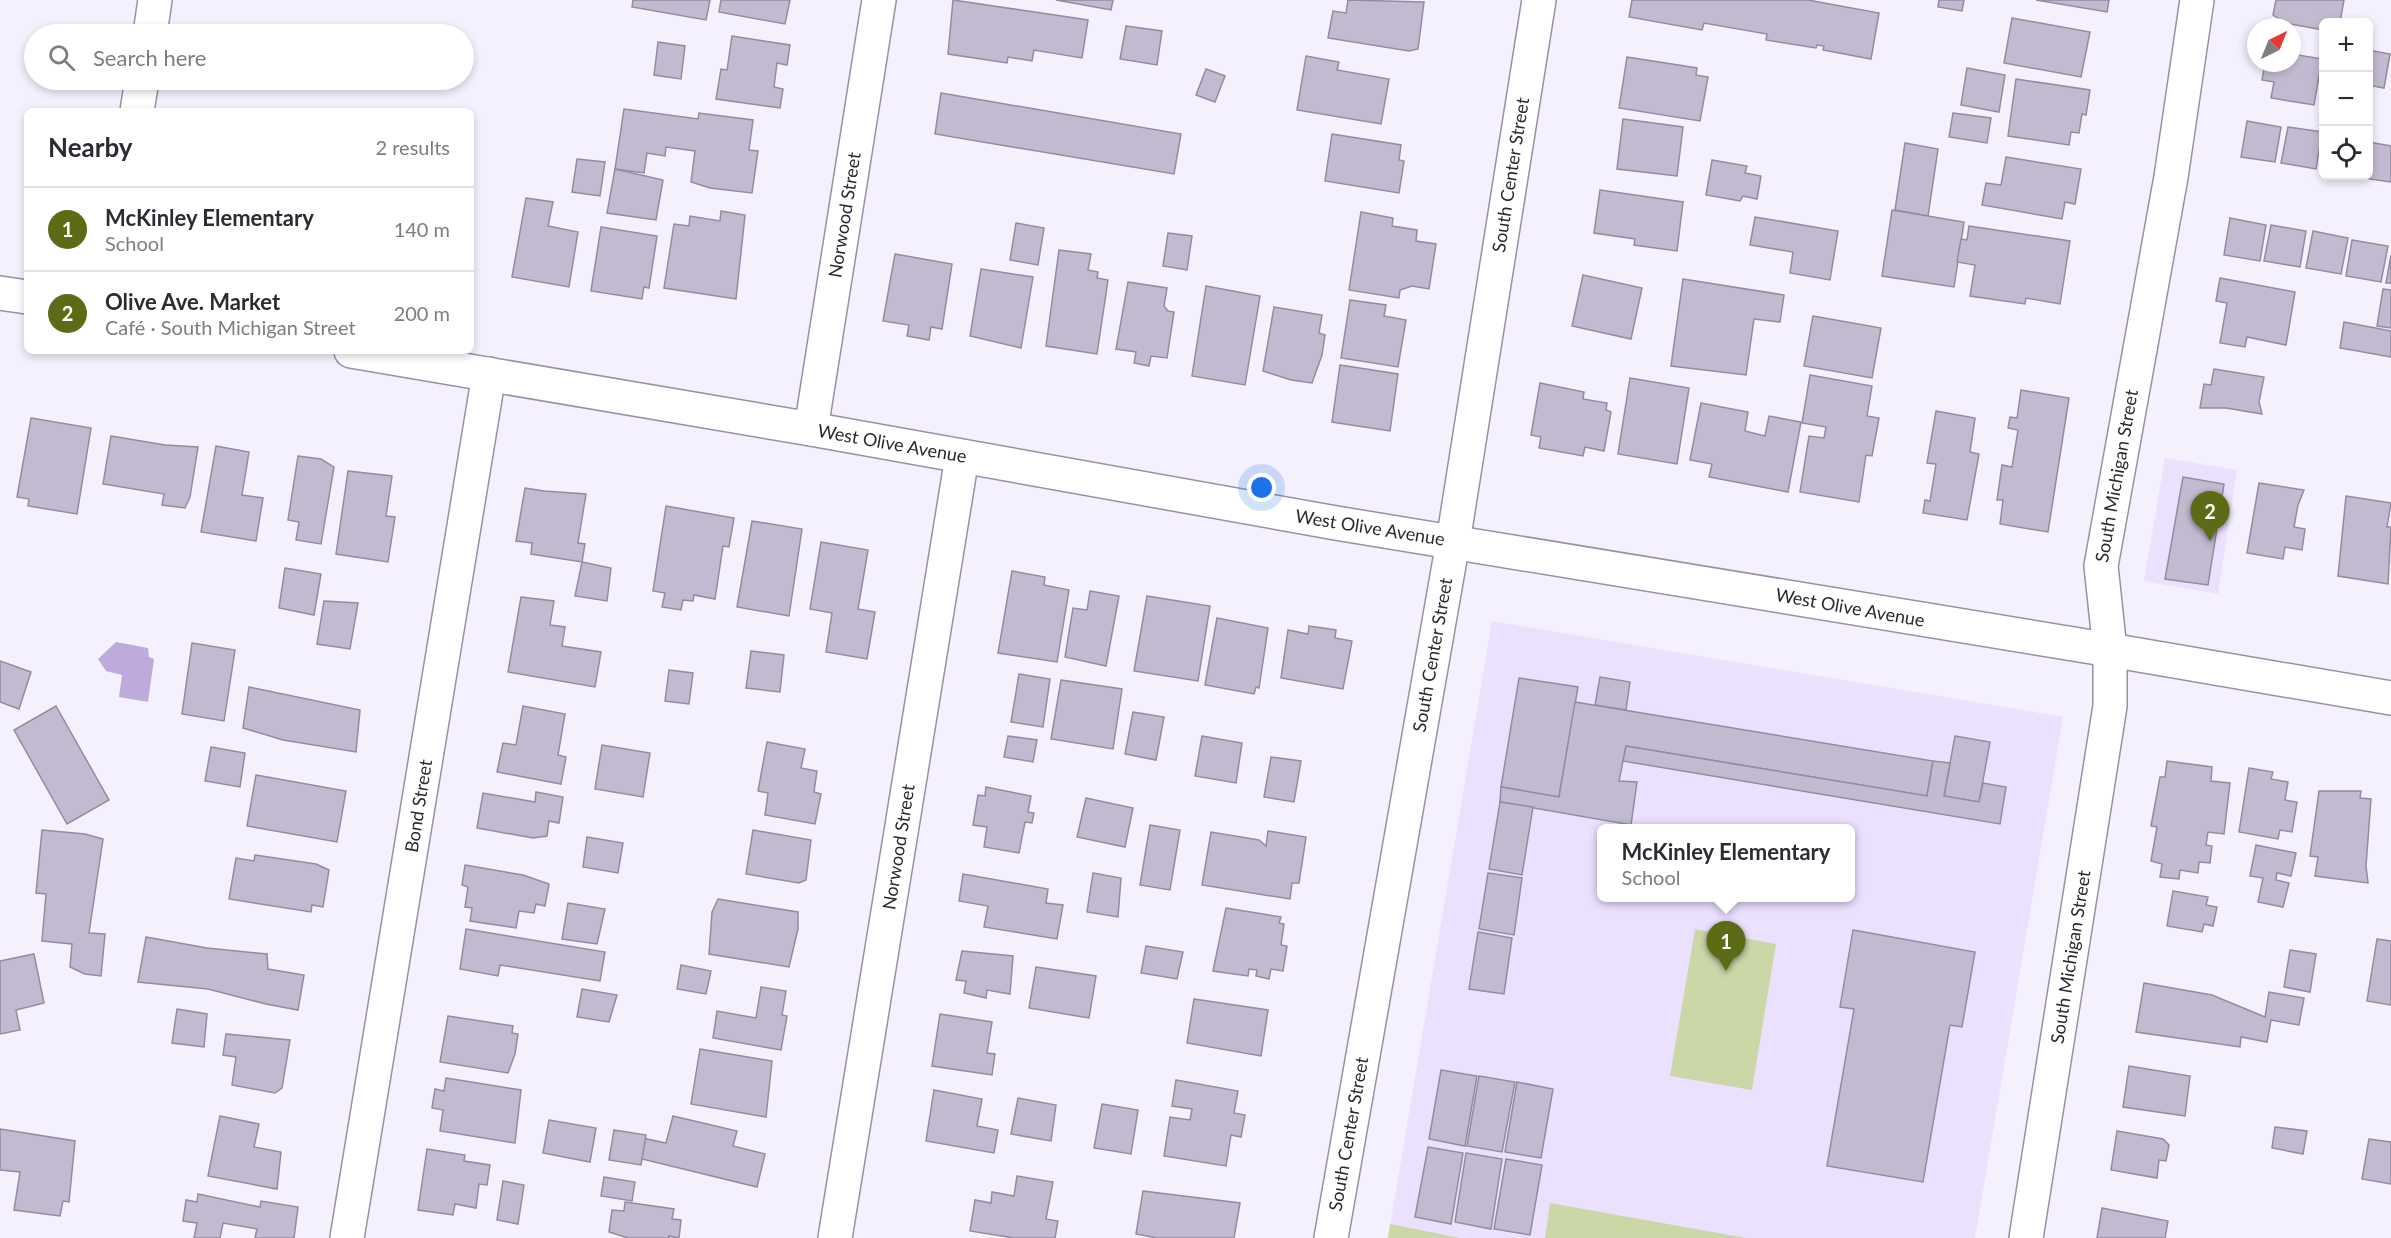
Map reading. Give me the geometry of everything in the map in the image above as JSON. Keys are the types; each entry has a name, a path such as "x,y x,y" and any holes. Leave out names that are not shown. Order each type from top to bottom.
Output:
{"street":[{"path":"151,24 155,0"},
{"name":"Norwood Street","path":"811,429 879,0"},
{"name":"South Center Street","path":"1331,1238 1453,542 1539,0"},
{"name":"South Michigan Street","path":"2026,1238 2110,706 2110,650 2101,566 2172,167 2197,0"},
{"path":"137,108 140,90"},
{"path":"0,293 24,297"},
{"name":"West Olive Avenue","path":"369,354 811,429 1336,523 2391,698"},
{"name":"Bond Street","path":"347,1238 489,374"},
{"name":"Norwood Street","path":"835,1238 962,457"}],"shaded area":[{"path":"2165,458 2237,470 2218,594 2144,581"},
{"path":"1492,621 2063,717 1975,1238 1388,1238"},
{"path":"116,642 148,648 149,657 154,659 148,702 119,697 122,675 106,671 98,659"}],"green space":[{"path":"1695,929 1776,944 1752,1090 1670,1076"},
{"path":"1550,1203 1746,1238 1545,1238"},
{"path":"1390,1224 1460,1238 1388,1238"}],"building":[{"path":"633,0 710,0 706,20 632,7"},
{"path":"721,0 790,0 785,24 719,12"},
{"path":"953,0 1088,20 1082,58 1034,50 1032,61 1008,57 1007,63 948,54"},
{"path":"1056,0 1113,0 1111,10"},
{"path":"1348,0 1424,2 1418,49 1409,51 1328,38 1333,11 1346,13"},
{"path":"1632,0 1808,0 1879,13 1871,59 1823,50 1824,46 1817,45 1816,48 1766,40 1767,34 1704,23 1702,30 1629,17"},
{"path":"1939,0 1964,0 1962,11 1938,7"},
{"path":"2036,0 2109,0 2107,12"},
{"path":"2276,0 2344,0 2341,18 2319,18 2319,29 2301,26 2301,18 2278,18 2273,15"},
{"path":"2012,18 2090,32 2081,77 2004,63"},
{"path":"1126,26 1162,31 1157,65 1120,59"},
{"path":"732,36 790,45 787,65 777,63 774,87 783,89 780,108 716,99 721,69 727,70"},
{"path":"658,42 685,46 681,79 654,75"},
{"path":"2373,51 2390,54 2384,88 2373,86"},
{"path":"1306,56 1339,62 1337,70 1389,79 1381,124 1297,110"},
{"path":"2301,56 2319,58 2319,76 2314,105 2271,98 2274,82 2262,80 2263,72 2301,72"},
{"path":"1627,57 1697,68 1696,75 1708,77 1700,121 1619,108"},
{"path":"1967,68 2005,75 1999,112 1961,105"},
{"path":"1206,69 1225,76 1215,102 1196,95"},
{"path":"2016,79 2090,90 2086,115 2082,114 2079,133 2071,132 2069,145 2008,136"},
{"path":"941,93 1181,134 1174,174 935,134"},
{"path":"624,109 698,119 699,113 753,120 749,150 758,151 752,193 710,188 691,182 695,151 666,147 665,156 647,153 644,173 615,169"},
{"path":"1953,113 1991,118 1987,143 1949,137"},
{"path":"1623,119 1683,127 1677,176 1617,169"},
{"path":"2247,121 2281,127 2275,162 2241,157"},
{"path":"2288,127 2319,132 2316,169 2281,163"},
{"path":"1332,134 1401,145 1399,160 1404,161 1399,193 1325,181"},
{"path":"1905,143 1938,149 1928,216 1895,210"},
{"path":"2373,143 2391,146 2391,182 2373,179"},
{"path":"2006,157 2081,169 2075,204 2065,202 2062,219 1982,205 1986,183 2001,185"},
{"path":"577,159 605,162 600,196 572,192"},
{"path":"1712,160 1747,166 1745,173 1761,176 1757,199 1743,196 1740,201 1706,195"},
{"path":"615,169 663,180 656,220 607,213"},
{"path":"1600,190 1683,202 1677,251 1634,245 1635,239 1594,233"},
{"path":"526,198 553,202 548,226 578,232 569,287 512,277"},
{"path":"1892,210 1964,222 1954,287 1882,276"},
{"path":"721,211 745,215 736,299 664,288 674,224 689,226 690,216 720,221"},
{"path":"1361,212 1393,218 1392,226 1417,230 1416,241 1436,244 1429,289 1412,286 1400,290 1399,298 1349,290"},
{"path":"1755,217 1838,231 1830,280 1790,273 1793,252 1750,245"},
{"path":"2230,218 2266,225 2260,261 2224,255"},
{"path":"1016,223 1044,228 1038,265 1010,260"},
{"path":"2271,225 2306,231 2300,267 2264,261"},
{"path":"1969,226 2070,241 2060,304 2026,298 2025,304 1970,296 1975,265 1957,262 1961,239 1967,240"},
{"path":"601,227 657,236 649,288 644,287 642,299 591,291"},
{"path":"2313,231 2348,238 2341,274 2306,268"},
{"path":"1168,233 1192,236 1187,270 1163,266"},
{"path":"2352,240 2388,246 2381,282 2346,276"},
{"path":"1059,250 1091,254 1088,270 1098,272 1097,278 1108,280 1097,354 1046,346"},
{"path":"895,254 952,264 942,329 931,327 929,340 907,336 909,325 883,321"},
{"path":"2391,255 2391,283 2386,283"},
{"path":"981,269 1033,277 1021,348 970,336"},
{"path":"1583,275 1642,288 1631,339 1572,326"},
{"path":"2220,278 2295,292 2286,345 2247,337 2245,347 2220,343 2227,303 2216,301"},
{"path":"1683,279 1784,295 1780,322 1754,319 1746,375 1671,366"},
{"path":"1128,282 1167,288 1164,306 1168,311 1174,312 1167,358 1151,356 1149,366 1134,363 1136,352 1116,349"},
{"path":"1206,286 1260,296 1245,385 1192,376"},
{"path":"2383,289 2391,290 2391,328 2377,326"},
{"path":"1350,300 1386,305 1384,316 1406,320 1398,367 1341,358"},
{"path":"1274,307 1322,315 1319,333 1325,335 1322,355 1312,383 1291,380 1263,371"},
{"path":"1813,316 1881,328 1872,378 1804,366"},
{"path":"2344,322 2391,331 2391,357 2340,348"},
{"path":"1340,365 1398,374 1390,431 1332,422"},
{"path":"2214,369 2264,377 2259,402 2262,414 2226,408 2200,408 2204,384 2211,385"},
{"path":"1810,375 1872,386 1867,416 1879,418 1872,456 1866,455 1859,502 1800,492 1809,436 1824,438 1826,427 1802,423"},
{"path":"1630,378 1689,388 1677,464 1618,454"},
{"path":"1540,383 1584,392 1583,399 1607,403 1606,410 1611,412 1604,451 1585,447 1583,456 1539,448 1541,437 1531,435"},
{"path":"2021,390 2069,398 2048,532 2000,524 2003,500 1997,500 2002,465 2012,467 2018,430 2008,428 2010,417 2017,418"},
{"path":"1701,403 1748,412 1745,431 1765,436 1769,416 1801,422 1788,492 1709,477 1712,464 1690,460"},
{"path":"1936,411 1975,418 1970,452 1979,454 1967,520 1923,513 1925,500 1930,501 1936,464 1927,463"},
{"path":"31,418 91,428 77,514 28,506 29,499 17,497"},
{"path":"111,436 165,445 198,447 190,497 185,508 162,505 164,494 103,484"},
{"path":"216,446 249,452 242,495 263,498 256,541 201,532"},
{"path":"298,456 321,459 334,467 321,544 296,540 299,522 288,520"},
{"path":"348,471 392,476 386,516 395,517 388,562 336,554"},
{"path":"2183,477 2224,484 2208,585 2165,579"},
{"path":"2259,483 2304,490 2298,505 2294,527 2305,529 2302,550 2285,547 2283,559 2247,553"},
{"path":"525,488 586,494 578,543 585,544 582,562 531,554 532,543 516,541"},
{"path":"2346,496 2391,503 2387,527 2391,527 2388,584 2338,576"},
{"path":"666,506 734,518 729,547 723,546 715,599 694,595 693,601 683,600 681,610 662,607 665,593 653,591"},
{"path":"752,521 802,529 789,616 737,607"},
{"path":"821,542 868,550 858,609 875,612 867,659 826,652 832,613 810,609"},
{"path":"582,562 611,568 607,601 575,596"},
{"path":"285,568 321,574 314,615 279,608"},
{"path":"1012,571 1045,577 1044,585 1069,590 1057,662 998,653"},
{"path":"1090,591 1119,596 1106,666 1065,657 1073,608 1087,610"},
{"path":"1147,596 1210,606 1198,681 1134,671"},
{"path":"521,597 554,601 550,625 565,627 562,646 601,652 595,687 508,672"},
{"path":"324,601 358,603 350,649 317,644"},
{"path":"1217,618 1268,628 1259,688 1256,687 1254,694 1205,685"},
{"path":"1309,626 1336,630 1335,638 1352,641 1343,689 1281,678 1288,630 1308,634"},
{"path":"192,643 235,650 224,721 182,714"},
{"path":"751,651 784,655 780,692 746,688"},
{"path":"0,661 31,672 19,709 0,702"},
{"path":"669,670 693,673 689,704 665,701"},
{"path":"1019,674 1050,679 1043,727 1011,722"},
{"path":"1600,677 1630,682 1626,710 1595,705"},
{"path":"1519,678 1578,687 1559,797 1501,787"},
{"path":"1061,680 1122,689 1113,749 1051,739"},
{"path":"249,687 360,710 356,752 283,740 243,728"},
{"path":"1575,702 1933,761 1927,796 1626,746 1619,781 1637,782 1631,824 1500,802 1501,787 1559,797"},
{"path":"56,706 109,800 67,824 14,730"},
{"path":"523,706 565,714 558,755 566,757 561,784 497,772 503,743 516,745"},
{"path":"1133,712 1164,717 1156,760 1125,754"},
{"path":"1008,736 1037,740 1033,762 1004,757"},
{"path":"1202,736 1242,743 1236,783 1195,776"},
{"path":"1955,736 1990,742 1979,802 1944,796"},
{"path":"767,742 805,749 801,768 817,771 814,792 821,794 815,824 765,815 768,793 758,791"},
{"path":"602,745 650,753 643,797 595,789"},
{"path":"1626,746 1927,796 1933,761 1950,763 1944,796 1979,802 1983,783 2006,787 2000,824 1623,761"},
{"path":"211,747 245,753 240,787 205,781"},
{"path":"1271,757 1301,761 1294,802 1264,797"},
{"path":"2167,761 2212,767 2211,781 2230,783 2224,834 2208,832 2206,845 2212,846 2210,863 2199,862 2198,873 2180,870 2179,879 2160,877 2162,864 2151,861 2157,827 2151,826 2160,777 2165,777"},
{"path":"2249,768 2273,772 2271,779 2288,782 2285,800 2297,802 2292,832 2280,830 2278,839 2239,832"},
{"path":"256,775 346,791 337,842 247,826"},
{"path":"986,787 1031,796 1028,812 1034,813 1032,823 1025,822 1019,853 984,847 987,827 973,825 978,795 985,796"},
{"path":"2319,791 2361,791 2360,798 2371,799 2366,866 2368,883 2315,876 2318,857 2310,856"},
{"path":"536,792 563,797 559,823 549,821 547,836 533,838 477,828 483,793 535,802"},
{"path":"1086,798 1133,808 1125,847 1077,837"},
{"path":"1500,802 1533,807 1522,875 1489,869"},
{"path":"1150,825 1180,830 1170,890 1140,885"},
{"path":"42,830 85,834 103,839 89,933 105,934 101,976 85,974 70,967 72,944 42,941 46,894 36,893"},
{"path":"753,830 811,840 806,880 799,883 746,874"},
{"path":"1268,831 1306,837 1299,883 1292,883 1290,899 1202,885 1211,832 1259,840 1266,846"},
{"path":"587,837 623,843 618,873 583,867"},
{"path":"2256,845 2296,853 2291,876 2277,873 2276,880 2289,883 2283,907 2258,902 2263,878 2250,876"},
{"path":"255,855 316,864 329,870 323,907 312,905 311,912 229,899 236,858 254,861"},
{"path":"465,865 523,875 549,884 545,906 536,904 534,913 519,911 516,928 470,921 472,908 465,907 468,887 462,885"},
{"path":"1093,873 1121,878 1118,917 1087,912"},
{"path":"1488,873 1522,878 1514,935 1479,929"},
{"path":"963,874 1048,889 1046,903 1063,905 1057,939 984,927 988,906 959,901"},
{"path":"2173,891 2208,897 2206,905 2217,907 2213,926 2204,924 2202,932 2167,926"},
{"path":"718,899 798,912 798,929 789,967 709,954 712,912"},
{"path":"568,903 605,909 597,944 562,939"},
{"path":"1226,908 1281,917 1279,923 1284,924 1281,945 1287,946 1283,971 1271,969 1269,979 1256,976 1257,970 1249,969 1248,976 1213,971"},
{"path":"466,929 605,952 600,981 500,965 498,976 460,969"},
{"path":"1853,930 1975,952 1962,1027 1950,1025 1923,1182 1827,1166 1854,1009 1840,1007"},
{"path":"1478,932 1512,938 1504,994 1469,989"},
{"path":"146,937 207,948 267,954 268,969 304,975 298,1010 208,989 138,982"},
{"path":"2377,939 2391,941 2391,1005 2367,1001"},
{"path":"1146,946 1183,952 1177,979 1141,973"},
{"path":"2290,950 2316,954 2310,992 2284,987"},
{"path":"962,951 1013,956 1010,994 987,990 986,998 964,993 966,981 956,980"},
{"path":"34,954 44,1003 16,1010 20,1030 0,1034 0,961"},
{"path":"681,965 711,971 706,994 677,989"},
{"path":"1036,967 1096,976 1089,1018 1029,1008"},
{"path":"2144,983 2212,995 2265,1017 2269,992 2304,998 2299,1025 2271,1020 2267,1042 2241,1037 2240,1047 2136,1032"},
{"path":"761,987 786,991 782,1015 787,1016 781,1050 713,1038 717,1011 756,1018"},
{"path":"582,989 617,995 609,1022 577,1017"},
{"path":"1194,999 1268,1010 1261,1056 1187,1043"},
{"path":"177,1009 207,1014 204,1047 172,1043"},
{"path":"940,1014 992,1022 987,1053 995,1054 992,1075 932,1066"},
{"path":"448,1016 513,1026 512,1033 518,1034 515,1054 508,1073 440,1062"},
{"path":"226,1034 290,1040 282,1088 275,1093 232,1085 236,1057 223,1055"},
{"path":"700,1049 772,1061 766,1117 691,1104"},
{"path":"2129,1066 2190,1076 2185,1116 2123,1107"},
{"path":"1441,1070 1477,1076 1465,1146 1429,1139"},
{"path":"1479,1076 1515,1082 1502,1152 1467,1146"},
{"path":"446,1078 521,1090 515,1143 440,1131 443,1110 432,1108 435,1089 444,1091"},
{"path":"1176,1080 1238,1091 1234,1113 1245,1115 1241,1137 1231,1135 1226,1166 1164,1156 1170,1117 1190,1120 1192,1109 1172,1106"},
{"path":"1517,1082 1553,1089 1541,1158 1505,1152"},
{"path":"934,1090 982,1099 977,1126 998,1130 994,1153 926,1141"},
{"path":"1018,1098 1056,1105 1051,1141 1011,1134"},
{"path":"1102,1104 1138,1110 1131,1154 1094,1148"},
{"path":"220,1116 259,1124 254,1147 281,1152 277,1189 208,1176"},
{"path":"673,1116 737,1131 733,1146 765,1154 757,1187 638,1158 642,1138 666,1143"},
{"path":"549,1120 596,1128 590,1162 543,1153"},
{"path":"2275,1127 2307,1131 2303,1154 2272,1148"},
{"path":"0,1129 75,1141 69,1202 63,1201 60,1216 14,1210 20,1172 0,1170"},
{"path":"614,1130 646,1135 641,1165 609,1160"},
{"path":"2117,1131 2163,1139 2169,1145 2166,1161 2159,1160 2157,1178 2111,1170"},
{"path":"2369,1139 2391,1142 2391,1184 2362,1179"},
{"path":"1428,1147 1463,1153 1451,1224 1415,1217"},
{"path":"427,1149 465,1155 464,1161 490,1165 487,1185 479,1184 476,1208 455,1204 453,1215 418,1210"},
{"path":"1466,1153 1502,1159 1491,1229 1455,1222"},
{"path":"1506,1159 1542,1165 1530,1235 1494,1229"},
{"path":"1017,1176 1053,1182 1046,1219 1058,1221 1055,1238 1014,1238 970,1231 975,1200 991,1203 992,1192 1014,1196"},
{"path":"604,1177 635,1182 632,1201 601,1196"},
{"path":"503,1181 524,1185 518,1224 497,1220"},
{"path":"1143,1191 1240,1203 1234,1238 1157,1238 1136,1234"},
{"path":"198,1194 260,1207 261,1201 298,1207 294,1238 255,1238 257,1229 223,1223 220,1238 194,1238 197,1223 183,1221 186,1200 197,1202"},
{"path":"625,1202 674,1209 672,1219 681,1220 679,1238 669,1236 669,1238 628,1238 609,1232 612,1210 624,1211"},
{"path":"2102,1208 2168,1221 2165,1238 2097,1238"}],"place":[{"name":"Olive Ave. Market","path":"2210,541"},
{"name":"McKinley Elementary","path":"1726,971"}]}
